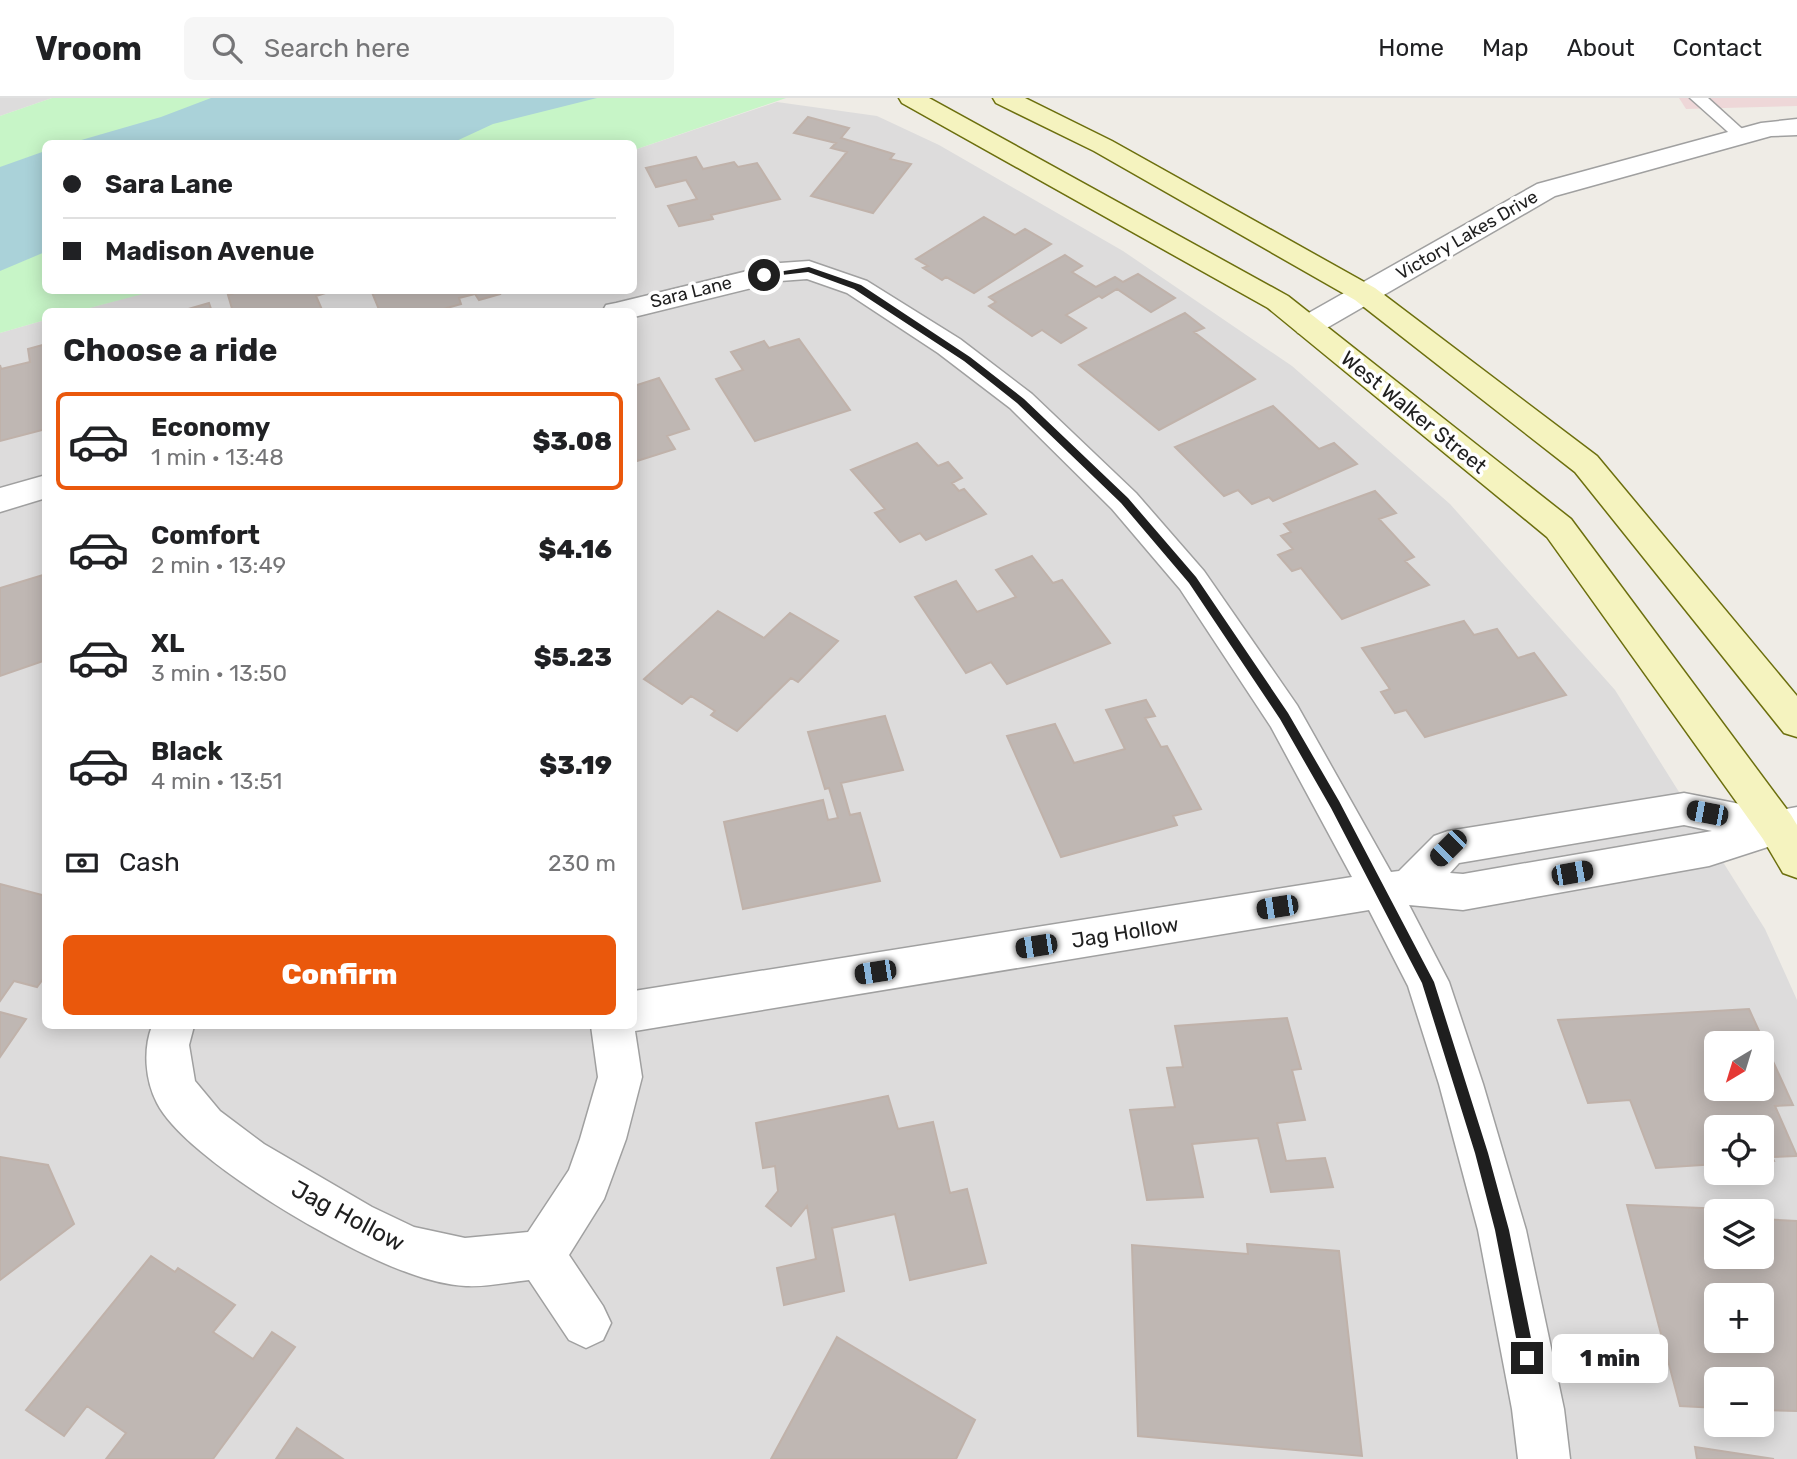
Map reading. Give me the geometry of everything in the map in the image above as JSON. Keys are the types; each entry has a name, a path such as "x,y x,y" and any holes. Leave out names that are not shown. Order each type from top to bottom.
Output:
{"street":[{"name":"West Walker Street","path":"911,98 1278,302 1559,528 1787,825 1797,861"},
{"path":"1005,98 1103,146 1365,294 1586,464 1797,722"},
{"name":"Victory Lakes Drive","path":"1308,326 1546,190 1742,135 1770,128 1797,127"},
{"name":"Sara Lane","path":"631,308 747,278 809,270 858,287 985,372 1021,401 1124,501 1192,580 1284,716 1335,805 1394,889"},
{"path":"0,500 42,487"},
{"name":"Jag Hollow","path":"637,1011 1394,889 1463,892 1709,849 1787,825"},
{"path":"1394,889 1428,982 1478,1141 1502,1230 1538,1409 1544,1459"},
{"name":"Jag Hollow","path":"172,1029 167,1045 174,1090 204,1127 248,1160 355,1224 410,1250 465,1262 541,1255"},
{"path":"586,1323 541,1255 588,1183 603,1139 620,1077 613,1029"}],"lane":[{"path":"1698,98 1742,135"}],"shaded area":[{"path":"0,98 52,98 0,116"},
{"path":"1679,98 1797,98 1797,106 1686,109"},
{"path":"777,102 877,116 939,145 1123,251 1292,366 1450,504 1615,690 1765,929 1797,1000 1797,1459 0,1459 0,333 42,321 42,1029 637,1029 637,308 89,308 140,294 637,294 637,149"}],"green space":[{"path":"52,98 786,98 637,149 637,140 42,140 42,294 143,294 89,308 42,308 42,321 0,333 0,116"}],"water":[{"path":"211,98 597,98 493,124 458,140 81,140 161,117"},
{"path":"42,152 42,253 0,271 0,167"}],"building":[{"path":"808,117 849,128 841,138 894,154 890,159 911,164 873,213 811,196 847,152 831,148 836,143 794,133"},
{"path":"696,157 703,169 734,162 738,167 757,163 780,199 711,215 713,219 679,226 668,206 697,199 686,180 656,187 646,168"},
{"path":"984,217 1015,235 1025,229 1051,244 974,293 946,277 942,280 923,268 928,266 916,259"},
{"path":"1065,255 1082,266 1072,272 1096,287 1115,277 1123,282 1138,274 1175,298 1151,312 1117,289 1102,298 1099,296 1066,315 1086,328 1061,343 1042,330 1032,336 989,306 996,302 989,297"},
{"path":"322,294 316,296 321,308 232,308 228,295"},
{"path":"373,294 475,294 459,298 461,304 447,308 378,308"},
{"path":"475,294 500,294 479,300"},
{"path":"209,303 211,308 192,308"},
{"path":"1185,313 1204,328 1194,332 1255,379 1159,430 1079,365"},
{"path":"799,339 850,410 755,441 716,379 743,370 731,352 764,341 769,348"},
{"path":"42,345 42,430 0,441 0,365 1,369 30,362 28,349"},
{"path":"659,378 689,429 667,436 675,449 637,461 637,385"},
{"path":"1273,406 1319,449 1334,443 1357,464 1273,501 1269,497 1252,504 1238,490 1224,496 1175,447"},
{"path":"917,443 938,466 948,462 962,478 952,483 959,491 964,489 986,514 926,540 920,533 900,542 875,513 885,509 851,470"},
{"path":"1375,491 1396,513 1379,519 1414,557 1405,561 1429,585 1342,619 1301,568 1292,571 1278,555 1293,549 1281,536 1291,532 1284,524"},
{"path":"1032,556 1053,583 1062,580 1110,643 1007,684 991,662 966,673 915,597 956,581 977,612 1016,597 996,570"},
{"path":"42,575 42,661 0,676 0,588"},
{"path":"718,611 764,638 790,613 838,641 798,682 791,678 737,731 711,715 715,711 691,696 682,704 644,679"},
{"path":"1464,621 1474,635 1497,629 1518,658 1534,653 1566,695 1425,737 1406,710 1395,713 1381,692 1390,689 1362,648"},
{"path":"1146,700 1155,716 1145,718 1161,747 1167,746 1201,809 1173,816 1177,825 1061,857 1007,736 1055,724 1074,763 1125,749 1106,710"},
{"path":"885,716 903,770 841,783 850,815 860,813 880,881 743,909 724,822 823,800 828,820 838,818 829,788 825,789 808,732"},
{"path":"0,884 42,895 42,980 37,987 14,981 0,1001"},
{"path":"1749,1009 1759,1031 1704,1031 1704,1101 1774,1101 1774,1064 1793,1105 1775,1106 1797,1156 1774,1157 1774,1115 1704,1115 1704,1165 1656,1168 1630,1100 1588,1103 1558,1020"},
{"path":"0,1012 26,1019 0,1057"},
{"path":"1287,1018 1301,1069 1292,1070 1305,1120 1277,1123 1286,1161 1325,1158 1333,1187 1271,1192 1258,1138 1192,1144 1203,1197 1147,1200 1130,1110 1175,1107 1167,1068 1183,1067 1175,1026"},
{"path":"888,1096 898,1129 933,1122 950,1193 967,1189 986,1263 910,1280 895,1214 832,1228 844,1291 784,1305 777,1268 816,1259 807,1206 791,1226 766,1206 778,1191 775,1166 763,1168 756,1123"},
{"path":"0,1157 48,1165 74,1224 0,1280"},
{"path":"1627,1205 1704,1208 1704,1269 1774,1269 1774,1220 1797,1221 1797,1411 1774,1410 1774,1367 1704,1367 1704,1407 1680,1406"},
{"path":"1247,1244 1339,1251 1362,1456 1138,1436 1132,1245 1248,1254"},
{"path":"151,1256 175,1272 178,1268 235,1305 213,1332 253,1359 272,1332 295,1347 213,1459 106,1459 126,1433 87,1406 64,1436 26,1410"},
{"path":"837,1337 975,1420 956,1459 771,1459"},
{"path":"297,1428 343,1459 276,1459"},
{"path":"1695,1447 1774,1459 1697,1459"}],"route":[{"path":"764,275 809,270 858,287 967,359 1021,401 1124,501 1192,580 1284,716 1335,805 1428,982 1482,1153 1502,1230 1527,1358"}]}
